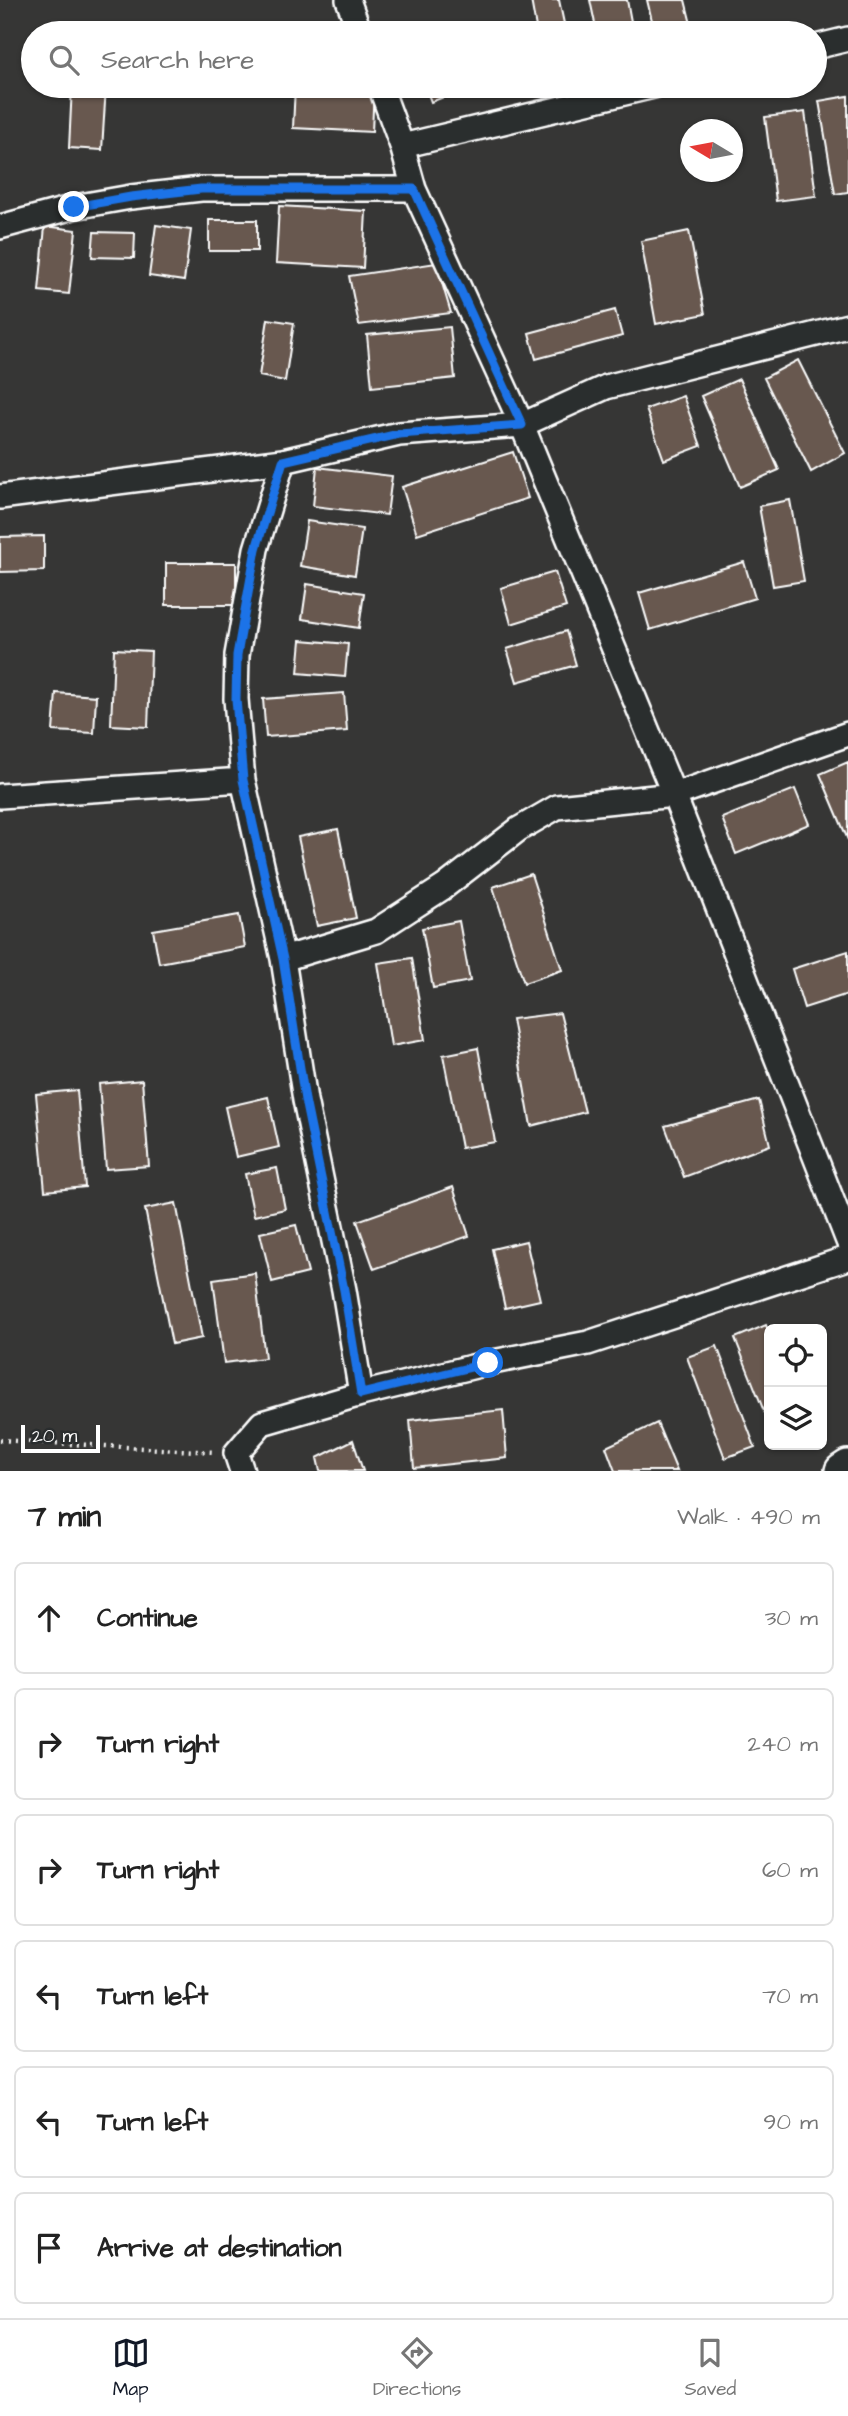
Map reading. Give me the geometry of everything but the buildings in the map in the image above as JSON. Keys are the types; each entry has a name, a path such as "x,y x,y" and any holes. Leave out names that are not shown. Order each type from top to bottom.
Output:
{"main road":[{"path":"842,1471 848,1466"}],"street":[{"path":"348,0 356,21"},
{"path":"827,44 848,39"},
{"path":"384,98 414,189 522,425 674,795 848,1241"},
{"path":"402,146 604,98"},
{"path":"0,227 74,207 201,189 414,189"},
{"path":"0,497 283,461 399,434 522,425 606,387 848,326"},
{"path":"283,461 256,549 237,655 236,699 243,780 283,959 305,1100 344,1290 361,1394"},
{"path":"283,959 376,932 444,887 519,829 557,807 674,795 848,734"},
{"path":"0,796 243,780"},
{"path":"239,1462 261,1423 361,1394 488,1363 588,1343 848,1258"}],"path":[{"path":"0,1440 239,1462"}],"route":[{"path":"74,207 201,189 414,189 522,425 399,434 283,461 256,549 237,655 236,699 243,780 283,959 305,1100 344,1290 361,1394 488,1363"}]}
